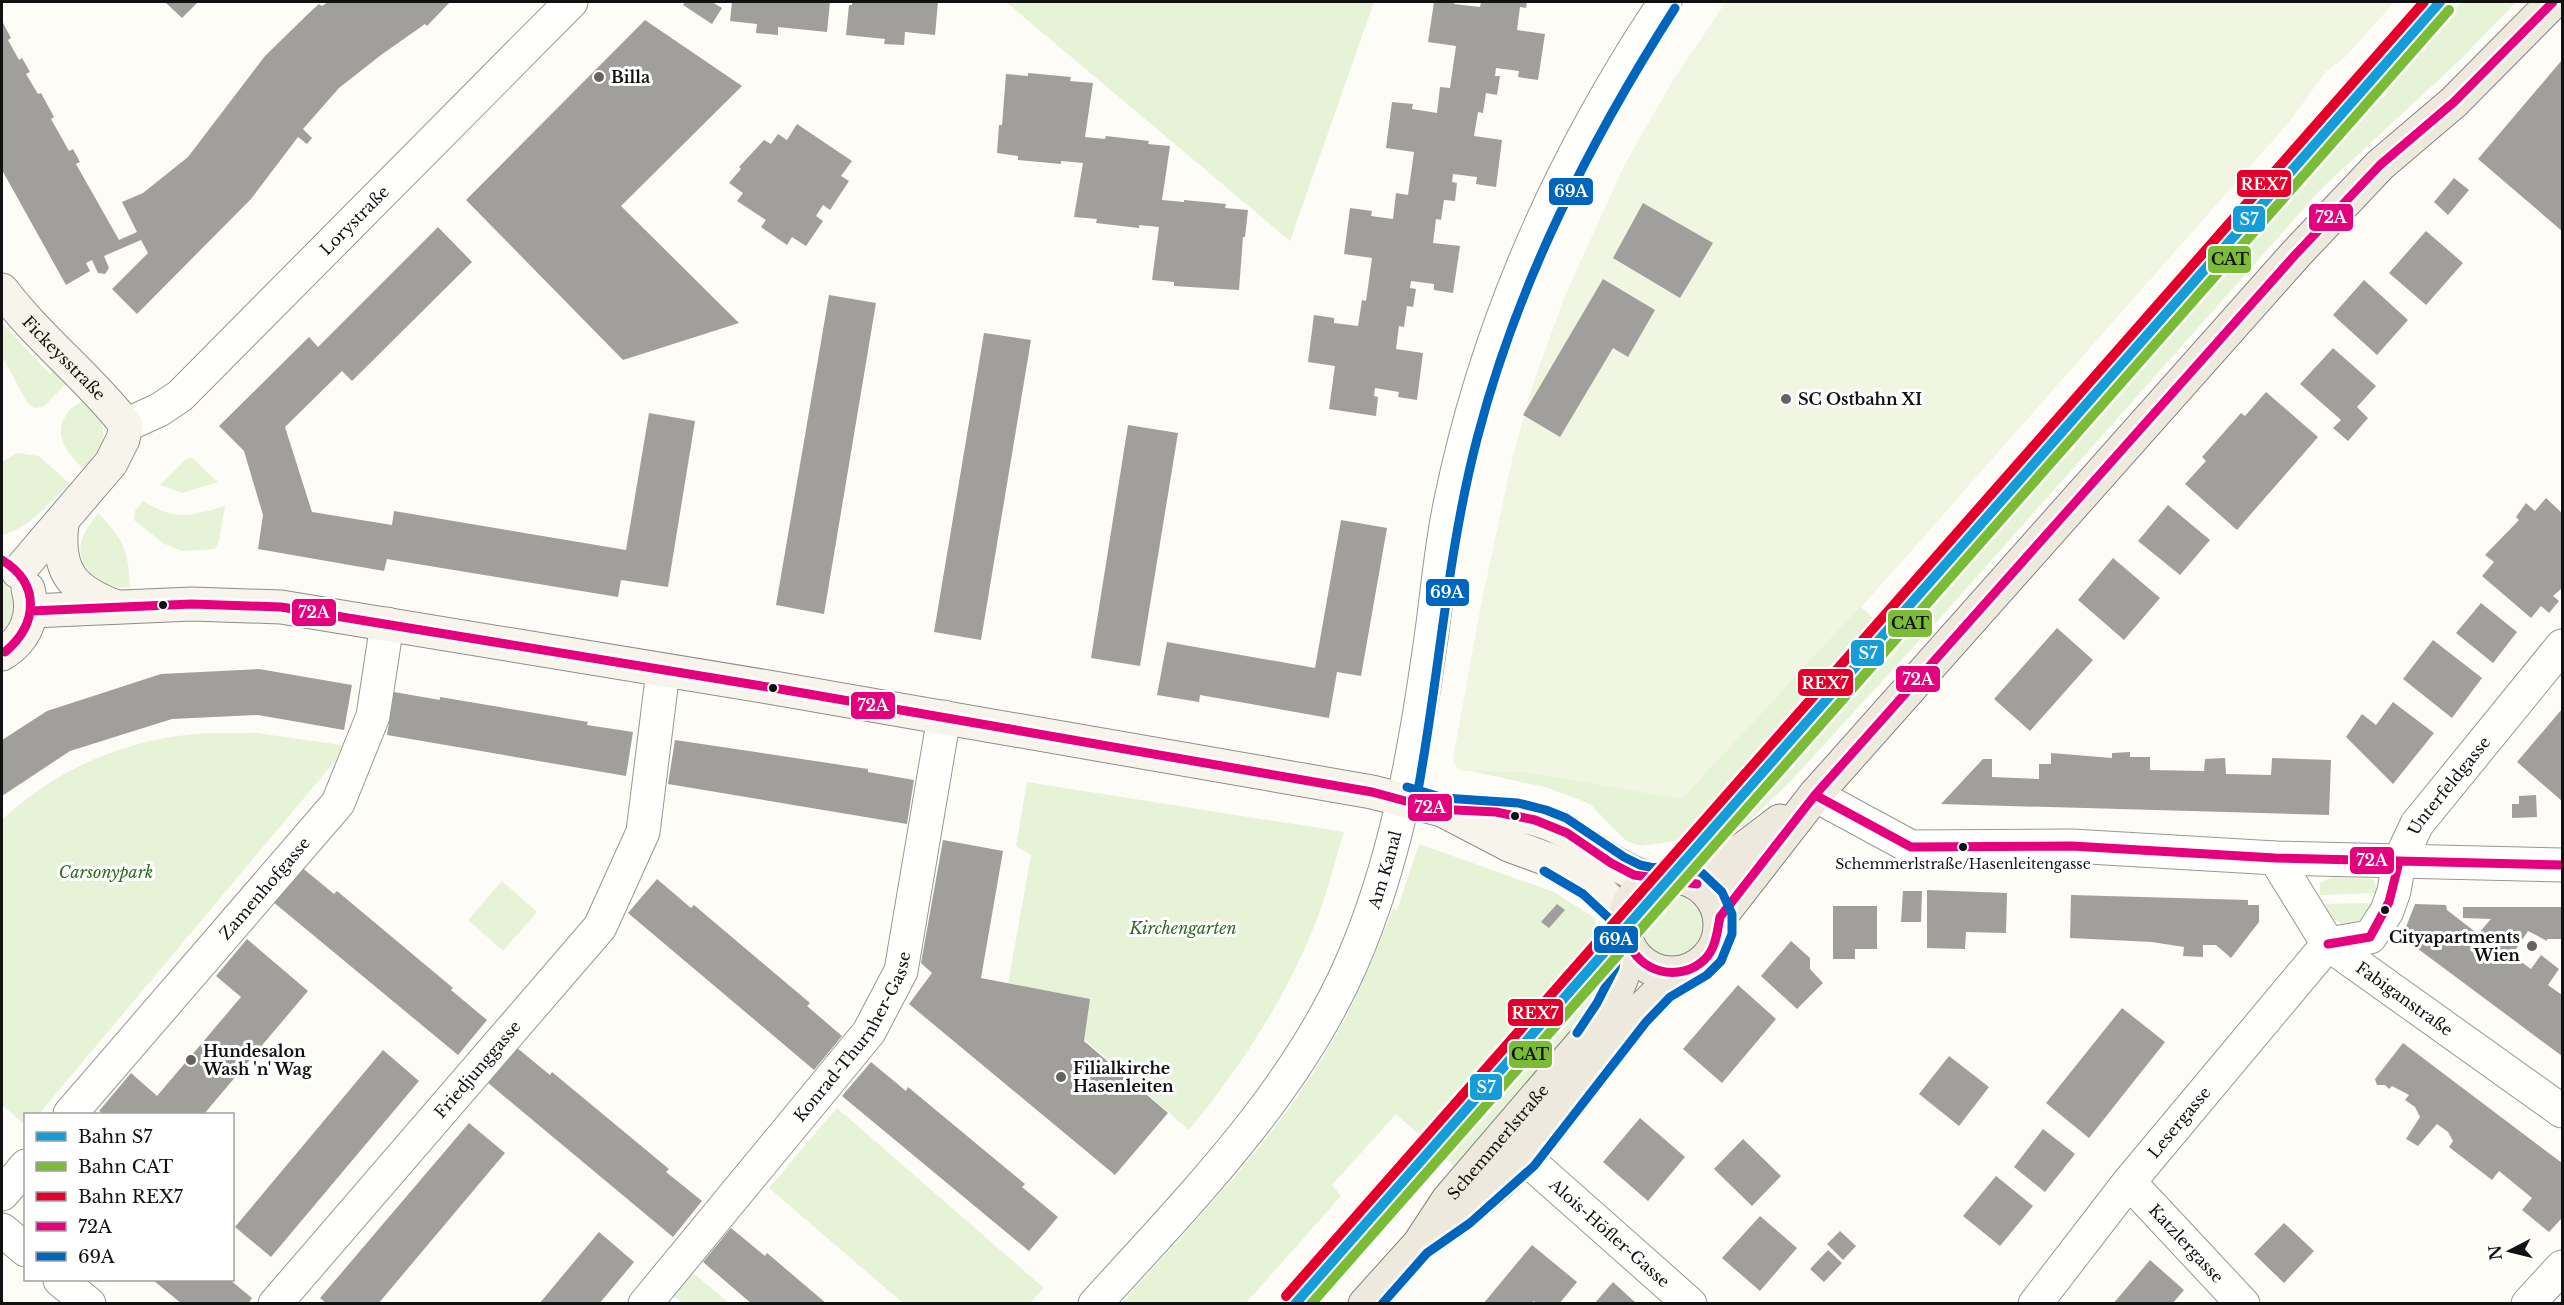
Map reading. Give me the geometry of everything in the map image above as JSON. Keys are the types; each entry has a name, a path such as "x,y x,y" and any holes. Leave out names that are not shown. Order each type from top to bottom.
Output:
{"main road":[{"path":"1720,917 1815,795 2303,246 2380,165 2454,102 2553,2"},
{"path":"1697,884 1815,795"},
{"path":"1669,877 1685,879 1697,884 1711,897 1720,917 1720,933 1712,953 1700,965 1685,972 1667,974 1652,969 1638,960 1624,932 1625,917 1630,903 1640,890 1654,880 1669,877"},
{"name":"Schemmerlstraße","path":"1514,1148 1615,998 1626,968 1630,948"},
{"name":"Schemmerlstraße","path":"1365,1304 1419,1244 1448,1200 1514,1148 1636,1014 1662,988 1685,972"}],"street":[{"name":"Lorystraße","path":"126,425 159,410 180,396 571,2"},
{"name":"Am Kanal","path":"1095,1304 1232,1151 1269,1102 1317,1029 1352,962 1392,847 1404,799 1428,662 1450,502 1489,357 1515,283 1549,205 1607,94 1665,2"},
{"name":"Fickeysstraße","path":"2,290 29,323 103,397 126,425"},
{"path":"2,654 13,647 22,636 31,611 26,584 10,566 62,524 111,463 123,440 126,425"},
{"path":"62,524 63,565 70,579 95,599 117,607"},
{"path":"31,611 192,604 255,606 387,624 944,717 1349,788 1404,799 1442,810 1481,833 1547,859 1573,872 1599,890 1625,917"},
{"name":"Zamenhofgasse","path":"71,1113 338,803 373,716 387,624"},
{"name":"Unterfeldgasse","path":"2328,944 2370,937 2387,911 2394,891 2399,862 2417,824 2562,646"},
{"name":"Friedjunggasse","path":"275,1304 600,927 643,832 663,671"},
{"name":"Konrad-Thurnher-Gasse","path":"645,1304 869,1032 901,971 944,717"},
{"path":"1815,795 1911,847 2072,846 2275,858 2562,865"},
{"path":"1442,810 1483,810 1543,822 1560,828 1577,838 1618,867 1636,876 1654,880"},
{"name":"Fabiganstraße","path":"2275,858 2328,944 2562,1111"},
{"name":"Lesergasse","path":"2035,1304 2129,1182 2328,944"},
{"name":"Alois-Höfler-Gasse","path":"1514,1148 1690,1304"},
{"path":"2,1194 24,1168"},
{"name":"Katzlergasse","path":"2129,1182 2243,1304"},
{"path":"2,1230 24,1248"},
{"path":"2528,1304 2562,1267"},
{"path":"61,1281 89,1304"}],"green space":[{"path":"1006,2 1374,2 1290,241"},
{"name":"SC Ostbahn XI","path":"1726,2 2394,2 2344,58 2326,71 2288,123 1896,568 1682,799 1523,772 1463,771 1457,768 1453,759 1480,610 1512,460 1533,384 1565,296 1625,164 1672,82"},
{"path":"2394,2 2344,58 2326,71 2288,123 1861,607 1898,641 2332,148 2385,95 2394,78 2461,2 2516,2 2461,59 2322,188 1941,617 1789,783 1745,825 1704,842 1676,841 1641,846 1626,841 1591,805 1583,801 1545,787 1457,768 1453,759 2291,103"},
{"path":"2,323 50,374 56,369 68,382 43,407 34,408 27,402 2,356"},
{"path":"84,399 99,417 103,440 98,455 83,469 64,445 61,431 67,413"},
{"path":"17,453 39,456 69,483 30,521 2,535 2,462"},
{"path":"192,458 218,482 182,493 160,485 186,459"},
{"path":"143,501 165,512 183,515 225,506 219,541 215,549 181,551 163,543 134,520 135,511"},
{"path":"98,513 114,531 123,546 128,563 130,587 102,582 94,577 83,563 82,539"},
{"path":"2,580 13,600 14,608 11,622 2,635"},
{"name":"Carsonypark","path":"256,733 342,745 336,760 40,1113 24,1113 24,1124 2,1105 2,820 40,789 83,764 153,740 207,734"},
{"name":"Kirchengarten","path":"1027,782 1344,832 1320,911 1295,970 1264,1026 1228,1080 1189,1130 1084,1039 1008,984 1031,855 1016,846"},
{"path":"1419,844 1554,892 1595,918 1602,965 1598,979 1602,998 1458,1170 1396,1114 1332,1185 1341,1196 1246,1303 1121,1304 1229,1183 1303,1088 1354,1001 1393,909 1397,910"},
{"path":"2332,877 2374,879 2378,893 2320,895 2320,883"},
{"path":"502,881 537,912 503,951 468,920"},
{"path":"1671,894 1689,899 1694,903 1698,908 1703,926 1698,944 1694,949 1689,953 1671,958 1653,953 1648,949 1644,944 1639,926 1644,908 1648,903 1653,899"},
{"path":"2373,903 2367,920 2349,927 2333,918 2322,904"},
{"path":"837,1108 1044,1288 1030,1303 903,1303 769,1188"},
{"path":"692,1272 729,1303 683,1303 673,1296"}],"building":[{"path":"165,2 198,2 182,18"},
{"path":"328,2 450,2 427,26 425,24 381,55 339,88 303,129 312,138 307,144 298,137 251,199 137,314 112,289 148,253 141,240 104,256 109,268 105,274 98,273 92,260 86,263 90,271 66,285 2,170 2,21 11,38 8,40 19,60 22,58 30,72 26,74 38,94 41,93 54,117 51,119 69,151 73,149 80,162 76,164 119,240 137,232 122,202 143,193 188,157 265,56 319,4 322,6"},
{"path":"685,2 712,2 722,8 712,24 683,5"},
{"path":"732,2 830,2 827,32 778,27 778,35 756,33 757,24 730,21"},
{"path":"852,2 938,2 935,35 905,32 904,45 884,44 885,39 846,35 849,5 852,5"},
{"path":"1434,2 1455,2 1454,4 1480,7 1481,2 1527,2 1526,8 1520,7 1517,30 1545,34 1538,80 1518,77 1519,71 1496,68 1495,76 1500,76 1497,95 1486,93 1483,113 1478,112 1474,136 1502,140 1496,187 1476,184 1477,177 1453,174 1452,182 1457,183 1455,201 1444,200 1441,220 1436,219 1433,243 1460,246 1453,293 1434,290 1434,284 1411,281 1410,288 1416,289 1413,307 1407,306 1404,327 1399,326 1396,349 1423,353 1417,400 1398,397 1399,392 1375,388 1374,396 1378,397 1376,416 1329,409 1335,366 1308,362 1314,315 1334,318 1334,323 1358,326 1362,300 1366,301 1372,258 1344,254 1350,208 1372,211 1371,216 1393,219 1396,193 1408,195 1414,152 1386,148 1392,102 1413,104 1412,109 1437,113 1440,87 1450,88 1456,46 1428,42"},
{"path":"645,20 742,86 621,206 739,323 623,360 466,200"},
{"path":"2562,60 2562,231 2478,159"},
{"path":"1028,73 1071,77 1070,81 1093,83 1085,137 1105,139 1106,136 1170,146 1162,200 1226,204 1225,208 1248,210 1245,237 1243,237 1239,290 1174,286 1174,282 1152,280 1159,227 1139,225 1139,228 1096,223 1097,219 1074,217 1083,163 1061,161 1061,164 1018,160 1018,156 997,153 1006,74 1028,76"},
{"path":"797,124 852,161 841,176 849,181 830,210 823,205 816,216 823,221 806,246 792,237 787,245 761,227 766,220 737,201 743,193 729,183 741,169 739,167 764,140 771,144 778,134 787,140"},
{"path":"2454,178 2469,190 2448,215 2434,202"},
{"path":"1643,203 1713,243 1680,298 1613,258"},
{"path":"438,227 472,262 352,381 342,371 285,427 312,512 392,525 394,511 626,550 649,413 695,421 668,587 621,580 618,597 387,559 384,571 258,549 263,515 244,451 219,426 309,337 318,347"},
{"path":"2426,231 2463,263 2426,305 2389,273"},
{"path":"1603,279 1655,310 1628,357 1613,348 1560,437 1523,415"},
{"path":"2364,280 2408,320 2377,355 2333,315"},
{"path":"829,295 876,303 824,614 776,605"},
{"path":"984,333 1031,340 981,640 934,632"},
{"path":"2333,348 2376,386 2357,407 2368,418 2348,441 2333,428 2341,420 2300,384"},
{"path":"2266,392 2318,437 2237,530 2185,484 2206,461 2202,457 2241,413 2245,416"},
{"path":"1128,425 1178,433 1140,666 1091,658"},
{"path":"2546,498 2562,513 2562,591 2561,589 2553,596 2559,601 2549,613 2541,606 2531,618 2482,576 2494,562 2485,555 2519,520 2516,517 2526,503 2535,511"},
{"path":"2168,505 2210,540 2180,575 2138,541"},
{"path":"1341,520 1387,528 1361,676 1337,672 1329,718 1200,695 1199,702 1157,695 1167,642 1315,668"},
{"path":"2113,558 2160,598 2124,640 2078,600"},
{"path":"2481,603 2517,632 2493,663 2456,633"},
{"path":"2057,628 2093,660 2030,731 1994,699"},
{"path":"2433,640 2482,678 2452,718 2403,679"},
{"path":"259,669 352,685 344,730 258,715 172,719 70,751 2,796 2,740 47,711 161,674"},
{"path":"394,692 440,700 440,697 588,722 587,725 633,732 626,776 387,735"},
{"path":"2393,702 2434,733 2393,784 2346,737 2362,714 2376,725"},
{"path":"2562,709 2562,801 2517,762"},
{"path":"675,740 868,769 868,772 914,780 907,824 668,784"},
{"path":"2130,752 2130,757 2150,757 2150,770 2204,771 2205,759 2225,758 2226,774 2271,775 2272,758 2331,760 2329,815 1941,804 1983,759 1992,759 1992,777 2039,779 2039,764 2051,764 2051,753 2112,758 2112,753"},
{"path":"2536,795 2537,817 2512,818 2512,804 2519,804 2519,796"},
{"name":"Filialkirche Hasenleiten","path":"943,840 1003,851 981,978 1090,999 1084,1041 1168,1113 1115,1175 909,1004 932,973 921,963"},
{"path":"300,866 334,894 337,891 453,988 451,990 487,1020 458,1055 272,901"},
{"path":"657,879 691,908 694,905 810,1003 807,1006 842,1036 814,1070 628,913"},
{"path":"1927,890 2007,893 2006,933 1966,932 1965,949 1927,948"},
{"path":"1903,891 1922,891 1921,922 1901,922"},
{"path":"2071,895 2248,900 2248,905 2259,905 2259,922 2231,958 2216,945 2203,945 2203,957 2183,956 2184,947 2152,942 2070,938"},
{"path":"1557,904 1565,910 1549,928 1541,922"},
{"path":"2415,904 2446,905 2447,910 2478,934 2491,919 2463,918 2463,907 2562,907 2562,939 2547,939 2547,941 2528,931 2512,955 2531,969 2541,955 2559,969 2548,985 2562,995 2562,1056 2402,937"},
{"path":"1833,906 1877,906 1877,949 1855,949 1855,959 1833,959"},
{"path":"247,939 308,991 205,1113 102,1113 99,1111 131,1073 157,1096 241,997 216,976"},
{"path":"1791,941 1810,958 1810,969 1823,983 1797,1009 1761,976"},
{"path":"1738,985 1776,1019 1722,1083 1683,1049"},
{"path":"2122,1008 2165,1042 2089,1138 2046,1103"},
{"path":"2403,1043 2562,1163 2562,1218 2549,1232 2522,1210 2532,1198 2499,1171 2492,1180 2449,1147 2453,1141 2448,1132 2437,1124 2418,1146 2406,1139 2420,1117 2415,1107 2405,1100 2409,1095 2392,1086 2389,1089 2385,1085 2377,1085 2375,1079"},
{"path":"516,1047 550,1075 552,1072 669,1169 666,1172 702,1201 673,1237 487,1082"},
{"path":"383,1050 419,1081 271,1257 235,1227"},
{"path":"1949,1056 1989,1087 1959,1126 1919,1094"},
{"path":"871,1062 906,1091 908,1087 1025,1184 1022,1187 1058,1217 1029,1251 842,1096"},
{"path":"1640,1118 1685,1157 1648,1201 1603,1162"},
{"path":"469,1123 505,1153 378,1304 327,1304 320,1298"},
{"path":"2043,1129 2075,1154 2045,1192 2014,1167"},
{"path":"1743,1139 1781,1176 1752,1206 1714,1169"},
{"path":"1996,1176 2033,1206 2000,1246 1963,1216"},
{"path":"1760,1216 1797,1248 1760,1291 1722,1258"},
{"path":"2284,1223 2314,1251 2284,1283 2254,1254"},
{"path":"731,1228 765,1256 767,1253 827,1304 752,1304 703,1262"},
{"path":"1840,1231 1856,1246 1843,1260 1827,1244"},
{"path":"599,1232 634,1262 599,1304 539,1304"},
{"path":"1532,1245 1577,1282 1559,1304 1537,1304 1534,1301 1531,1304 1483,1304"},
{"path":"1828,1250 1842,1263 1824,1282 1810,1269"},
{"path":"2150,1260 2184,1290 2172,1304 2113,1304"},
{"path":"154,1281 231,1281 252,1298 248,1304 182,1304"},
{"path":"1613,1282 1637,1304 1594,1304"}],"rail line":[{"name":"REX7","path":"1286,1296 2424,2"},
{"name":"S7","path":"1295,1304 2440,2"},
{"name":"CAT","path":"1311,1304 2449,10"}],"transit line":[{"name":"72A","path":"1720,917 1815,795 2295,255 2380,165 2454,102 2553,2"},
{"name":"69A","path":"1416,801 1466,484 1493,382 1513,325 1559,216 1613,110 1675,8"},
{"name":"72A","path":"2,560 24,581 29,592 30,604 29,617 24,629 5,652"},
{"name":"72A","path":"31,611 192,604 281,607 774,688 1372,792 1435,809 1496,812 1535,820 1567,833 1611,863 1634,875 1697,884"},
{"name":"69A","path":"1382,1304 1427,1253 1470,1223 1534,1166 1646,1022 1670,997 1707,975 1721,961 1732,934 1732,914 1722,892 1702,873 1686,867 1669,865 1654,868 1640,865 1624,857 1566,818 1546,810 1518,803 1444,798 1407,787"},
{"name":"72A","path":"1815,795 1911,847 2072,846 2275,858 2562,865"},
{"name":"72A","path":"2328,944 2370,937 2389,902 2399,862"},
{"name":"69A","path":"1544,871 1583,894 1613,922 1618,949 1615,968 1597,1003 1577,1033"},
{"name":"72A","path":"1625,917 1628,940 1633,951 1650,967 1672,972 1694,967 1708,956 1715,940 1720,917"}],"place":[{"name":"Billa","path":"599,77"},
{"name":"SC Ostbahn XI","path":"1786,399"},
{"name":"Schemmerlstraße/Hasenleitengasse","path":"1963,847"},
{"name":"Cityapartments Wien","path":"2532,946"},
{"name":"Hundesalon Wash 'n' Wag","path":"191,1060"},
{"name":"Filialkirche Hasenleiten","path":"1061,1077"}]}
